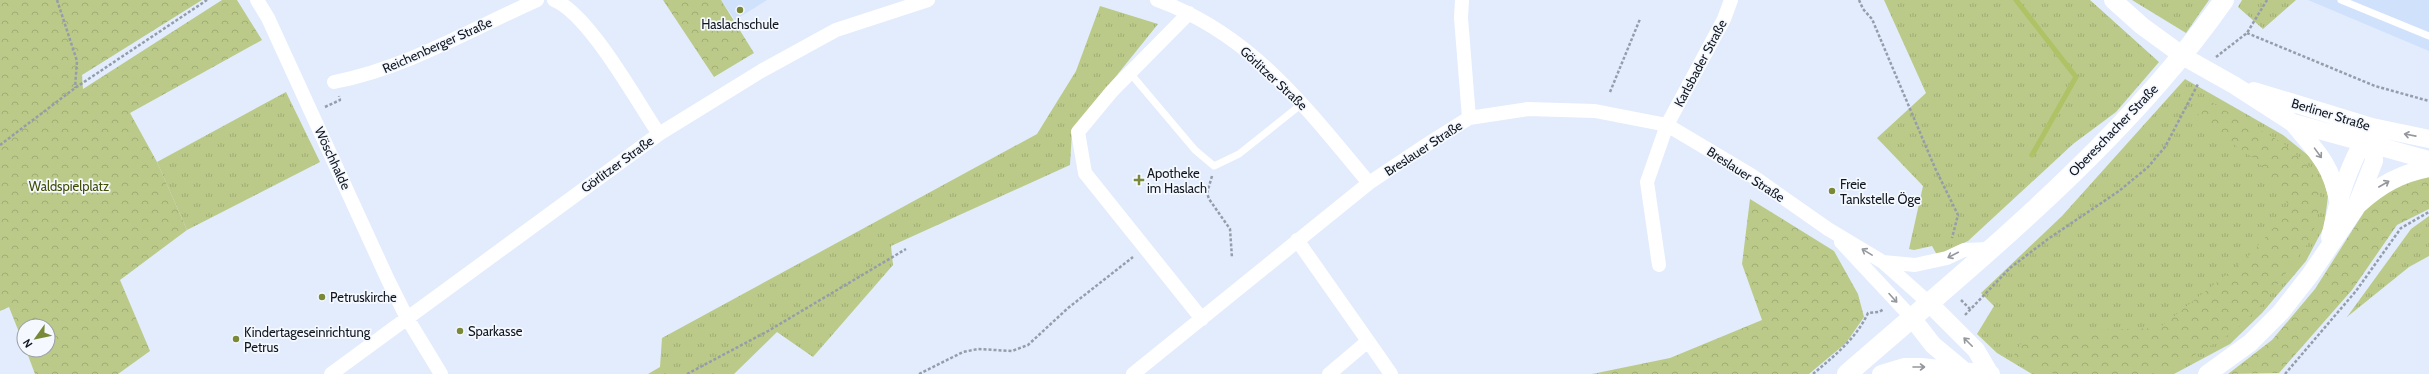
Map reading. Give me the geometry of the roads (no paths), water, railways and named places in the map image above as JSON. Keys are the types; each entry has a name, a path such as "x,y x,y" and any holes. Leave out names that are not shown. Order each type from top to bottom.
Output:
{"main road":[{"name":"Obereschacher Straße","path":"1847,374 1990,249 2107,137 2167,73 2224,0"}],"street":[{"name":"Wöschhalde","path":"257,0 268,18 407,318 441,374"},
{"name":"Reichenberger Straße","path":"334,82 363,76 416,57 537,0"},
{"path":"554,0 566,4 587,25 659,134"},
{"name":"Görlitzer Straße","path":"331,374 659,134 763,70 836,30 928,0"},
{"name":"Görlitzer Straße","path":"1158,0 1189,13 1226,34 1266,67 1303,103 1369,183"},
{"path":"1462,0 1461,18 1470,118"},
{"name":"Karlsbader Straße","path":"1659,265 1647,182 1667,125 1724,19 1731,0"},
{"path":"2114,0 2142,26 2186,58 2228,82"},
{"path":"1189,13 1130,73 1078,132 1085,173 1202,319"},
{"name":"Berliner Straße","path":"2228,82 2293,123 2429,160"},
{"name":"Berliner Straße","path":"2228,82 2372,127 2429,139"},
{"name":"Breslauer Straße","path":"1133,374 1369,183 1470,118 1528,109 1588,111 1667,125 1751,175 1828,229 1882,262 1929,303"},
{"path":"2293,123 2318,152 2330,172 2333,178 2338,200"},
{"path":"2368,144 2372,127"},
{"name":"Berliner Straße","path":"2329,244 2338,200 2368,144"},
{"name":"Berliner Straße","path":"2207,374 2250,344 2281,312 2310,275 2329,244 2354,209 2374,161 2368,144"},
{"path":"2354,209 2377,188 2396,177 2429,168"},
{"name":"Breslauer Straße","path":"1828,229 1912,318"},
{"path":"1297,240 1391,374"},
{"path":"1882,262 1915,265 1948,258 1964,250 1990,249"},
{"path":"1929,303 1976,350 1991,374"},
{"path":"1912,318 1934,345 1966,372"},
{"path":"1329,374 1368,341"},
{"path":"1881,374 1904,367 1916,367 1947,368 1966,372 1991,374"}],"lane":[{"path":"2341,0 2429,36"},
{"path":"1130,73 1195,150 1214,166 1239,154 1303,103"}],"waterway":[{"path":"2016,0 2076,77 2032,155"}],"place":[{"name":"Haslachschule","path":"740,10"},
{"name":"Apotheke im Haslach","path":"1139,180"},
{"name":"Freie Tankstelle Öge","path":"1832,191"},
{"name":"Petruskirche","path":"322,297"},
{"name":"Sparkasse","path":"460,331"},
{"name":"Kindertageseinrichtung Petrus","path":"236,339"}],"park label":[{"name":"Waldspielplatz","path":"69,186"}]}
